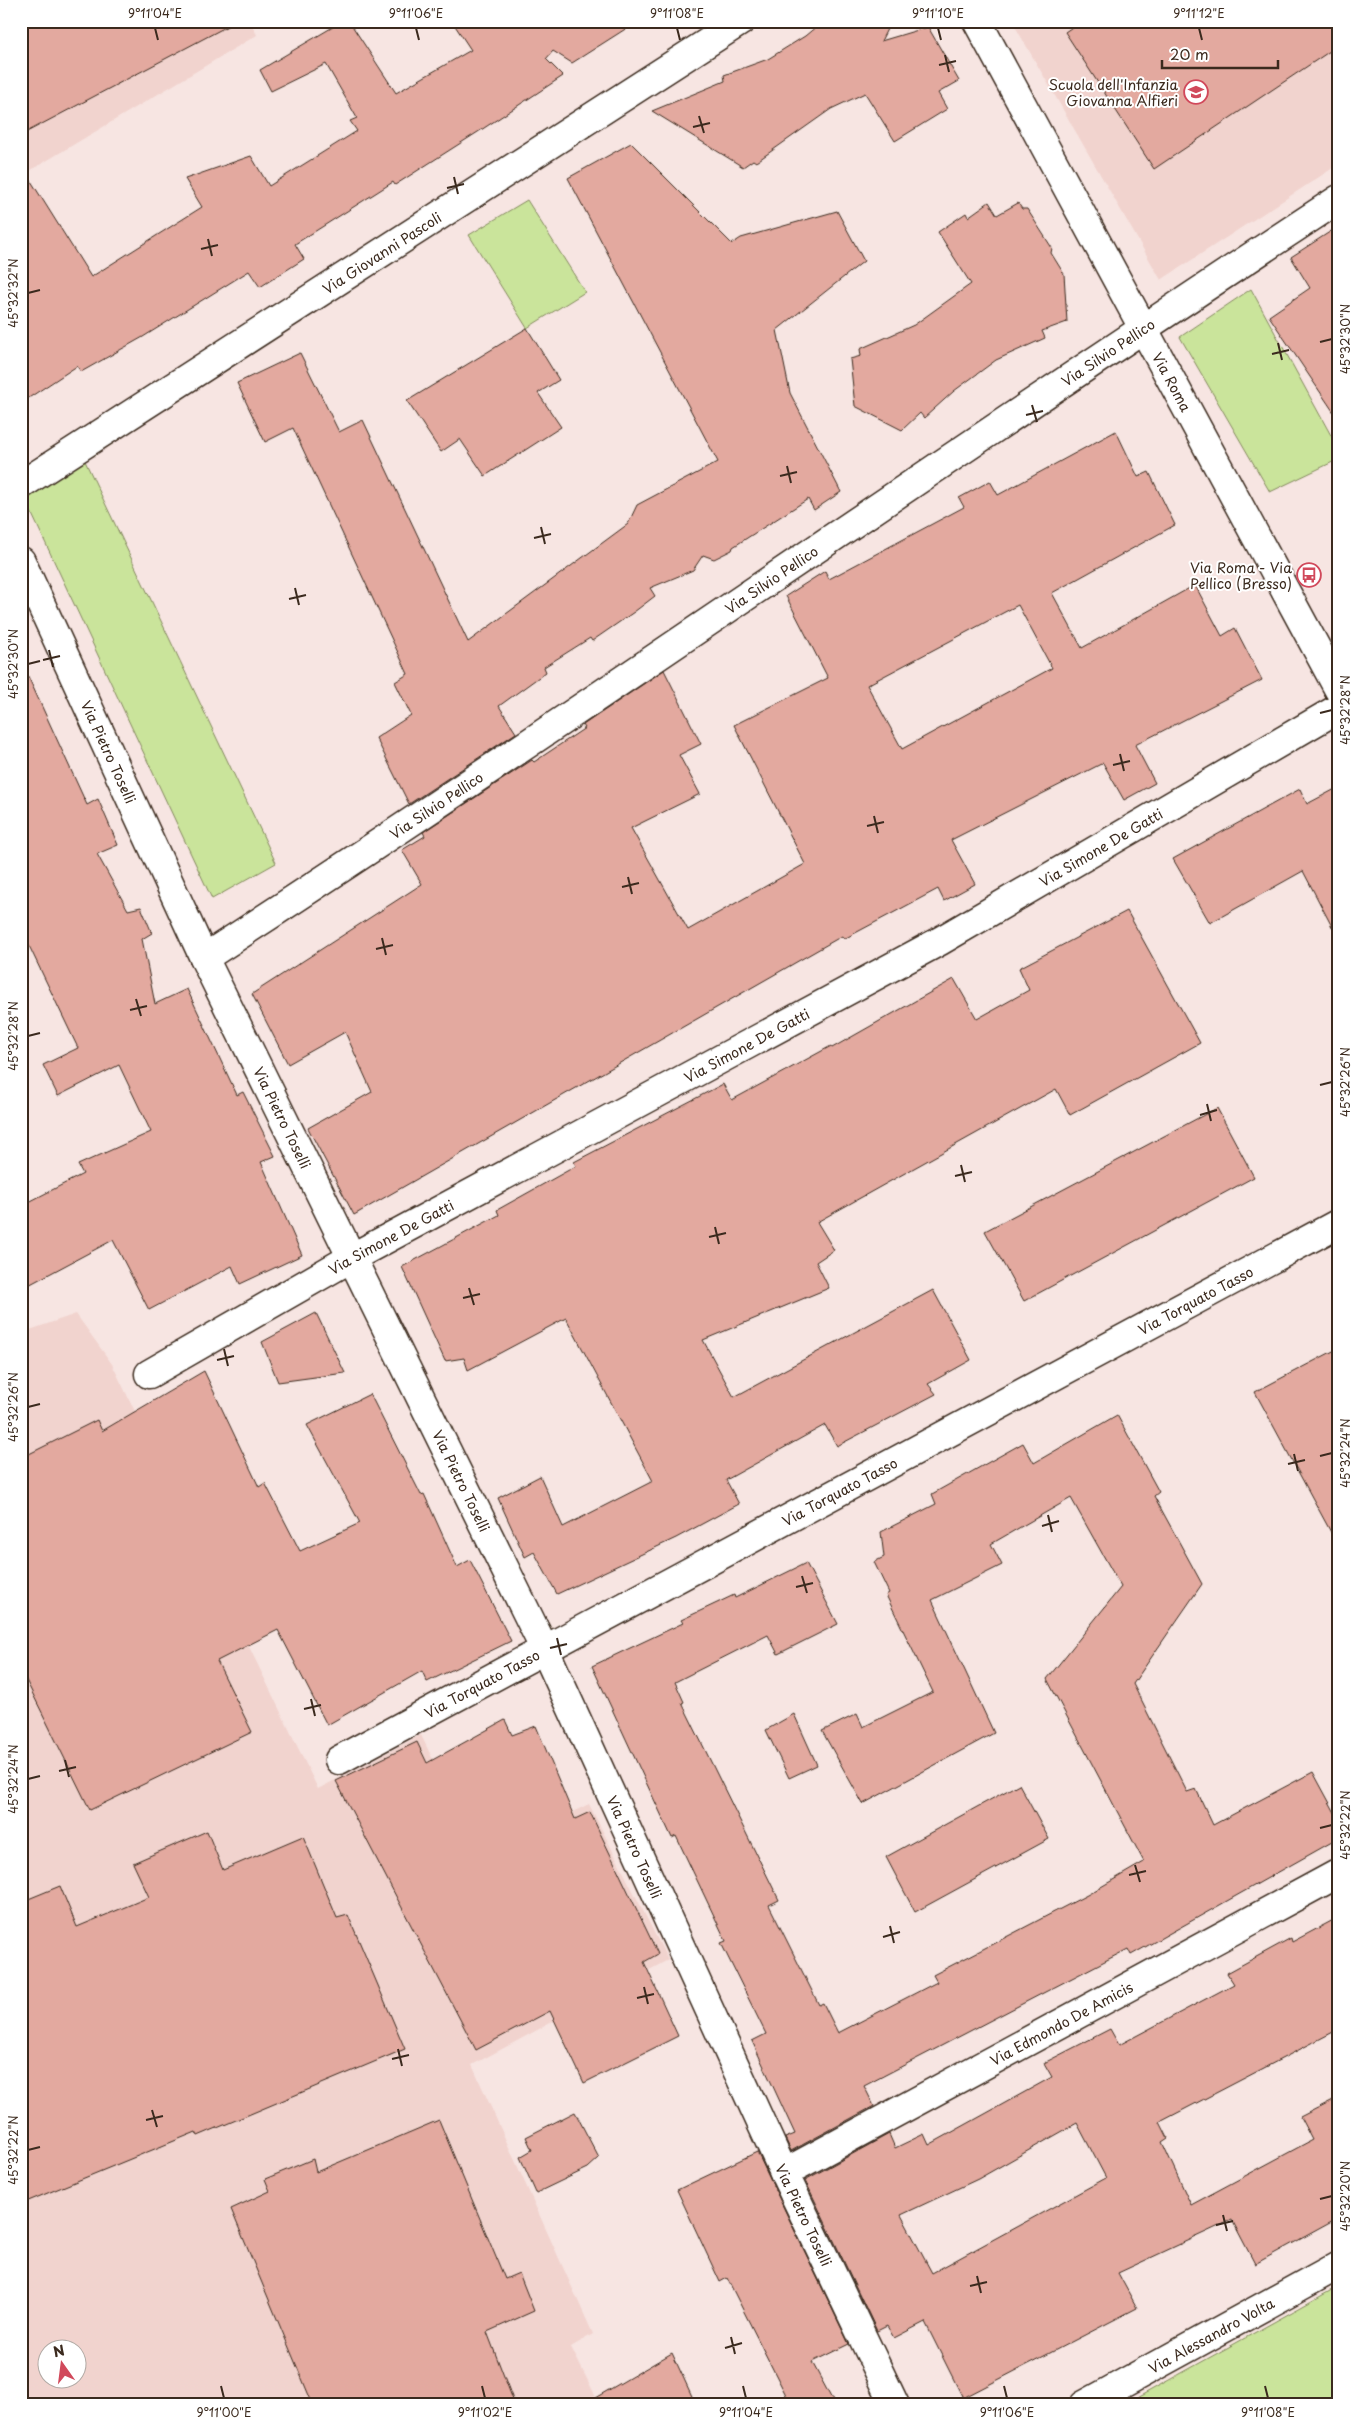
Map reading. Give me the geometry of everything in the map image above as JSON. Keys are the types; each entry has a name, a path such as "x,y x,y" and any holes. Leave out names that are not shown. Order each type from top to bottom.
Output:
{"street":[{"name":"Via Giovanni Pascoli","path":"21,485 741,21"},
{"name":"Via Roma","path":"977,21 1339,690"},
{"name":"Via Silvio Pellico","path":"204,958 376,845 1142,328 1339,199"},
{"name":"Via Pietro Toselli","path":"21,561 204,958 545,1650 784,2173 895,2405"},
{"name":"Via Simone De Gatti","path":"149,1374 352,1258 940,941 1339,708"},
{"name":"Via Torquato Tasso","path":"339,1760 1339,1223"},
{"name":"Via Edmondo De Amicis","path":"784,2173 1339,1873"},
{"name":"Via Alessandro Volta","path":"1084,2405 1339,2265"}],"shaded area":[{"path":"21,21 250,21 257,35 21,176"},
{"name":"Scuola dell'Infanzia Giovanna Alfieri","path":"1012,21 1339,21 1339,164 1161,280"},
{"path":"76,1314 112,1364 318,1789 421,1735 480,1857 589,1804 668,1960 472,2065 593,2334 571,2347 600,2405 21,2405 21,1333"}],"green space":[{"path":"527,200 585,292 527,328 469,235"},
{"path":"1251,289 1339,450 1339,459 1270,492 1180,337"},
{"path":"85,461 276,863 212,899 24,497"},
{"path":"1339,2286 1339,2405 1124,2405"}],"building":[{"path":"21,21 237,21 21,135"},
{"path":"343,21 349,21 396,93 471,50 452,21 638,21 572,63 553,51 546,59 563,76 395,185 393,182 295,244 304,259 260,287 249,271 143,337 81,372 77,366 21,403 21,165 91,277 202,207 185,179 251,156 269,186 357,131 350,121 357,118 326,64 271,91 260,70"},
{"path":"823,21 891,21 881,41 928,27 959,81 938,93 947,109 895,141 865,93 831,109 756,162 753,160 743,167 652,111 725,81 724,75 768,59 805,36"},
{"path":"1081,21 1339,21 1339,45 1154,169 1065,32"},
{"path":"631,143 732,244 741,238 837,211 864,261 777,330 790,393 841,492 814,510 808,499 733,547 732,550 714,559 703,555 693,570 650,588 655,596 592,641 590,638 544,667 546,672 499,706 516,733 409,804 376,738 411,715 395,682 408,674 293,428 265,442 237,383 300,353 339,432 363,420 468,642 628,524 637,505 718,462 568,178"},
{"path":"989,202 997,215 1018,203 1022,209 1027,209 1052,248 1051,253 1064,274 1067,322 1042,331 1045,338 996,360 954,391 924,418 920,413 902,430 855,406 850,359 861,356 860,349 914,325 971,284 938,232 966,213 968,217"},
{"path":"1339,226 1339,420 1269,316 1310,288 1291,257"},
{"path":"527,328 559,380 538,393 561,427 485,476 460,439 441,452 407,401"},
{"path":"1116,431 1138,477 1149,472 1175,525 1052,593 1082,648 1195,585 1222,636 1235,628 1262,680 1135,745 1155,783 1124,800 1103,763 951,840 975,884 944,901 938,889 844,939 842,936 354,1215 308,1128 372,1092 345,1032 288,1064 252,994 422,884 402,850 425,836 423,832 532,760 534,762 585,728 583,725 664,670 701,744 679,755 700,794 631,828 688,930 805,864 734,725 828,678 786,596 825,571 829,579 964,507 959,498 990,481 998,495","holes":["1018,605 1052,668 902,749 867,685"]},
{"path":"21,661 87,805 98,799 118,845 97,854 128,910 141,907 152,933 142,939 155,1004 187,989 237,1095 243,1092 275,1156 261,1162 302,1255 240,1284 232,1266 149,1310 113,1240 21,1289 21,1206 83,1174 78,1165 151,1132 119,1065 58,1096 43,1065 78,1048 21,929"},
{"path":"1339,787 1339,940 1303,871 1210,923 1173,859 1300,789 1307,804"},
{"path":"1127,911 1200,1043 1070,1115 1056,1089 817,1222 834,1250 816,1262 829,1288 703,1340 734,1397 933,1290 971,1360 928,1384 936,1394 837,1446 825,1425 726,1480 739,1504 676,1538 557,1594 534,1552 525,1557 498,1498 540,1476 563,1527 653,1481 566,1318 468,1370 464,1358 445,1361 402,1267 499,1215 497,1210 576,1166 574,1162 723,1084 732,1100 831,1046 832,1048 954,979 977,1019 1029,990 1019,968"},
{"path":"1217,1108 1254,1177 1024,1301 985,1231"},
{"path":"316,1313 345,1373 278,1382 262,1342"},
{"path":"1339,1348 1339,1547 1255,1392"},
{"path":"204,1371 259,1487 265,1483 300,1551 360,1523 307,1425 370,1394 421,1495 424,1494 457,1567 470,1560 511,1641 427,1682 422,1671 327,1725 278,1630 217,1661 252,1732 90,1810 21,1670 21,1458 97,1420 102,1431"},
{"path":"1117,1415 1159,1492 1154,1496 1202,1584 1133,1684 1187,1792 1196,1789 1213,1825 1313,1772 1339,1820 1339,1838 1131,1955 1128,1949 864,2086 874,2106 791,2151 785,2138 795,2134 752,2041 766,2034 721,1943 726,1941 676,1836 672,1838 592,1666 683,1623 681,1620 734,1595 735,1598 806,1563 838,1624 778,1654 768,1635 675,1682 684,1702 682,1703 779,1900 769,1905 819,2005 823,2003 838,2033 937,1982 933,1975 1087,1895 1144,1862 1047,1679 1121,1587 1071,1498 991,1544 1002,1565 932,1600 994,1733 863,1804 822,1731 857,1714 863,1727 933,1692 886,1595 889,1593 874,1562 884,1557 881,1532 936,1504 932,1494 1023,1443 1034,1463"},
{"path":"794,1714 817,1765 789,1778 766,1730"},
{"path":"505,1720 512,1735 536,1726 575,1819 590,1812 658,1954 644,1962 678,2036 584,2083 550,2011 476,2050 336,1781 417,1742 427,1763"},
{"path":"1019,1784 1049,1839 915,1912 886,1857"},
{"path":"207,1831 223,1870 303,1836 337,1918 348,1915 405,2049 198,2136 196,2132 21,2204 21,1902 60,1886 77,1927 149,1897 133,1863"},
{"path":"1339,1917 1339,2029 1160,2122 1168,2138 1162,2142 1191,2205 1312,2140 1300,2117 1339,2097 1339,2218 1255,2264 1232,2220 1118,2273 1137,2308 963,2398 925,2322 894,2338 887,2326 877,2331 805,2180 889,2134 895,2148 924,2134 929,2145 1052,2077 1044,2063 1110,2029 1119,2045 1234,1984 1227,1973 1291,1938 1292,1942","holes":["1077,2123 1106,2178 932,2273 901,2215 978,2179"]},
{"path":"575,2112 599,2158 588,2168 536,2193 520,2157 532,2150 526,2137"},
{"path":"439,2120 505,2279 519,2273 534,2311 487,2332 515,2405 313,2405 231,2209 270,2191 265,2179 313,2159 316,2172"},
{"path":"757,2152 849,2344 812,2362 835,2405 791,2405 727,2278 720,2282 677,2190"},
{"path":"672,2353 696,2405 583,2405"}],"place":[{"name":"Scuola dell'Infanzia Giovanna Alfieri","path":"1196,92"},
{"name":"Via Roma - Via Pellico (Bresso)","path":"1309,575"}]}
